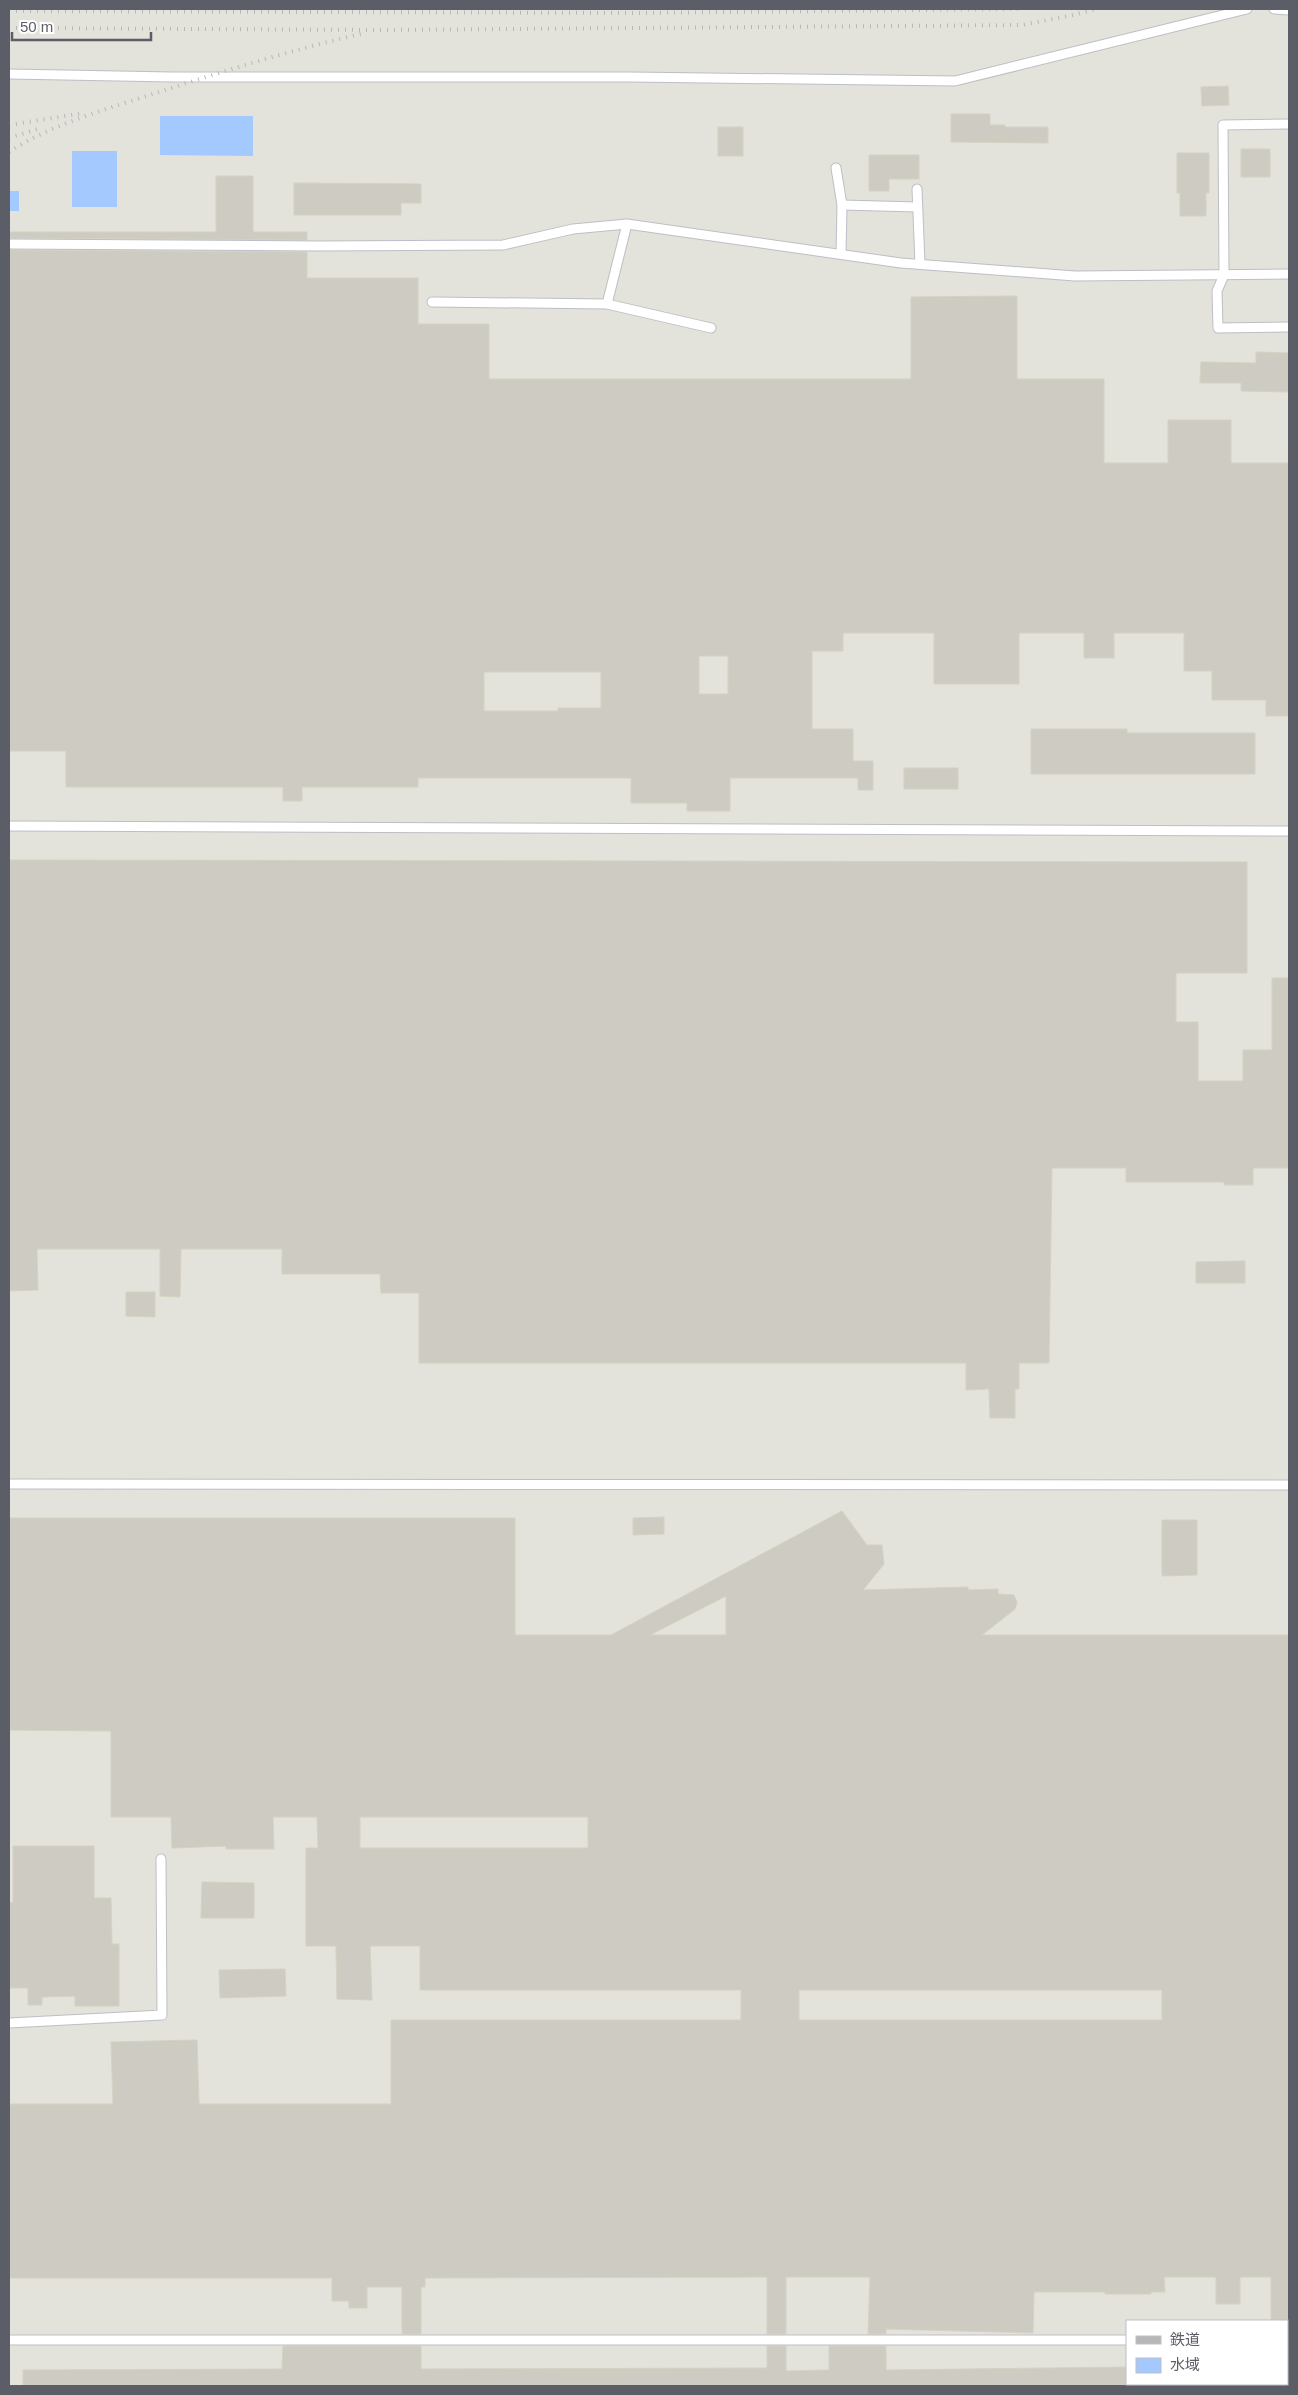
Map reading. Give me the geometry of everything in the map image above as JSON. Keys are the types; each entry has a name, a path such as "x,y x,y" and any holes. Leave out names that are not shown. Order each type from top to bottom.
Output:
{"lane":[{"path":"9,74 172,77 630,77 955,82 1247,9"},
{"path":"1274,9 1289,10"},
{"path":"1289,124 1223,125 1224,275 1217,291 1218,328 1289,327"},
{"path":"836,168 842,206 841,254"},
{"path":"917,189 920,264"},
{"path":"842,206 917,207"},
{"path":"9,244 504,245 574,229 627,224 920,264 1075,276 1289,274"},
{"path":"607,304 627,224"},
{"path":"432,302 607,304 711,328"},
{"path":"9,826 1289,831"},
{"path":"9,1484 1289,1486"},
{"path":"9,2023 162,2016 161,1859"},
{"path":"9,2340 1126,2340"}],"shaded area":[{"path":"9,9 1289,9 1289,2386 9,2386"}],"water":[{"path":"160,116 253,116 253,156 160,155"},
{"path":"72,151 117,151 117,207 72,207"},
{"path":"9,191 19,191 19,211 9,211"}],"building":[{"path":"1228,86 1229,105 1202,106 1201,87"},
{"path":"951,114 990,114 990,125 1048,127 1048,143 951,142"},
{"path":"718,127 743,127 743,156 718,156"},
{"path":"1241,149 1270,149 1270,177 1241,177"},
{"path":"1177,153 1209,153 1209,193 1206,193 1206,216 1180,216 1180,193 1177,193"},
{"path":"869,155 919,155 919,179 889,179 889,191 869,191"},
{"path":"216,176 253,176 253,232 307,232 307,240 9,238 9,232 216,232"},
{"path":"294,183 421,184 421,203 401,203 401,215 294,215"},
{"path":"9,250 307,252 307,278 418,278 418,324 489,324 489,379 911,379 911,297 1017,296 1017,379 1104,379 1104,463 1168,463 1168,420 1231,420 1231,463 1289,463 1289,716 1266,716 1266,700 1212,700 1212,671 1184,671 1184,633 1114,633 1114,658 1084,658 1084,633 1019,633 1019,684 934,684 934,633 843,633 843,651 812,651 812,729 853,729 853,761 873,761 873,790 858,790 858,778 730,778 730,811 687,811 687,803 631,803 631,778 418,778 418,787 302,787 302,801 283,801 283,787 66,787 66,751 9,751","holes":["699,656 728,656 728,694 699,694","484,672 601,672 601,708 558,708 558,711 484,711"]},
{"path":"1256,352 1289,353 1289,392 1241,391 1241,383 1200,383 1201,362 1256,363"},
{"path":"1031,729 1127,729 1127,733 1255,733 1255,774 1031,774"},
{"path":"904,768 958,768 958,789 904,789"},
{"path":"9,860 1247,862 1247,973 1176,973 1176,1022 1198,1022 1198,1081 1243,1081 1243,1050 1272,1050 1272,978 1289,978 1289,1168 1253,1168 1253,1185 1224,1185 1224,1182 1126,1182 1126,1168 1052,1168 1049,1363 1019,1363 1019,1389 1015,1389 1015,1418 990,1418 989,1389 966,1390 966,1363 419,1363 419,1293 381,1293 380,1274 282,1274 282,1249 181,1249 180,1297 160,1296 160,1249 37,1249 38,1290 9,1291"},
{"path":"1245,1261 1245,1283 1196,1283 1196,1262"},
{"path":"126,1292 155,1292 155,1317 126,1316"},
{"path":"842,1511 867,1545 882,1545 884,1564 863,1590 968,1587 968,1590 998,1589 998,1594 1014,1595 1017,1602 1015,1609 982,1635 1289,1635 1289,2321 1271,2320 1271,2277 1240,2277 1240,2304 1216,2304 1216,2277 1164,2277 1165,2292 1151,2292 1151,2294 1034,2292 1033,2333 886,2329 886,2334 868,2334 870,2277 786,2277 786,2334 767,2334 767,2277 425,2278 425,2287 421,2287 421,2334 402,2334 402,2287 367,2287 367,2308 349,2308 349,2301 332,2301 332,2278 9,2278 9,2104 113,2104 111,2042 197,2040 199,2104 391,2104 391,2020 741,2020 741,1990 420,1990 420,1946 370,1946 372,2000 337,1999 336,1946 306,1946 306,1848 318,1848 317,1817 273,1817 274,1849 226,1849 226,1846 172,1848 171,1817 111,1817 111,1731 9,1730 9,1518 515,1518 515,1635 611,1635","holes":["726,1596 726,1635 650,1635","360,1817 588,1817 588,1848 360,1848","799,1990 1162,1990 1162,2020 799,2020"]},
{"path":"664,1517 664,1534 633,1535 633,1518"},
{"path":"1162,1520 1197,1520 1197,1575 1162,1576"},
{"path":"13,1846 94,1846 94,1898 111,1898 112,1944 119,1944 119,2006 75,2006 75,1996 42,1997 42,2005 28,2005 28,1988 9,1988 9,1903 13,1902"},
{"path":"202,1882 254,1883 254,1918 201,1918"},
{"path":"285,1969 286,1996 220,1998 219,1970"},
{"path":"283,2346 421,2346 421,2369 767,2368 767,2346 786,2346 786,2371 829,2370 829,2346 886,2346 886,2370 1126,2367 1127,2386 23,2386 23,2370 282,2369"}],"railway":[{"path":"9,11 628,13 1020,9"},
{"path":"9,28 380,30 1022,25 1096,9"},
{"path":"9,152 25,142 61,125 100,111 258,61 361,34"},
{"path":"9,125 84,113"},
{"path":"9,138 38,129"}]}
